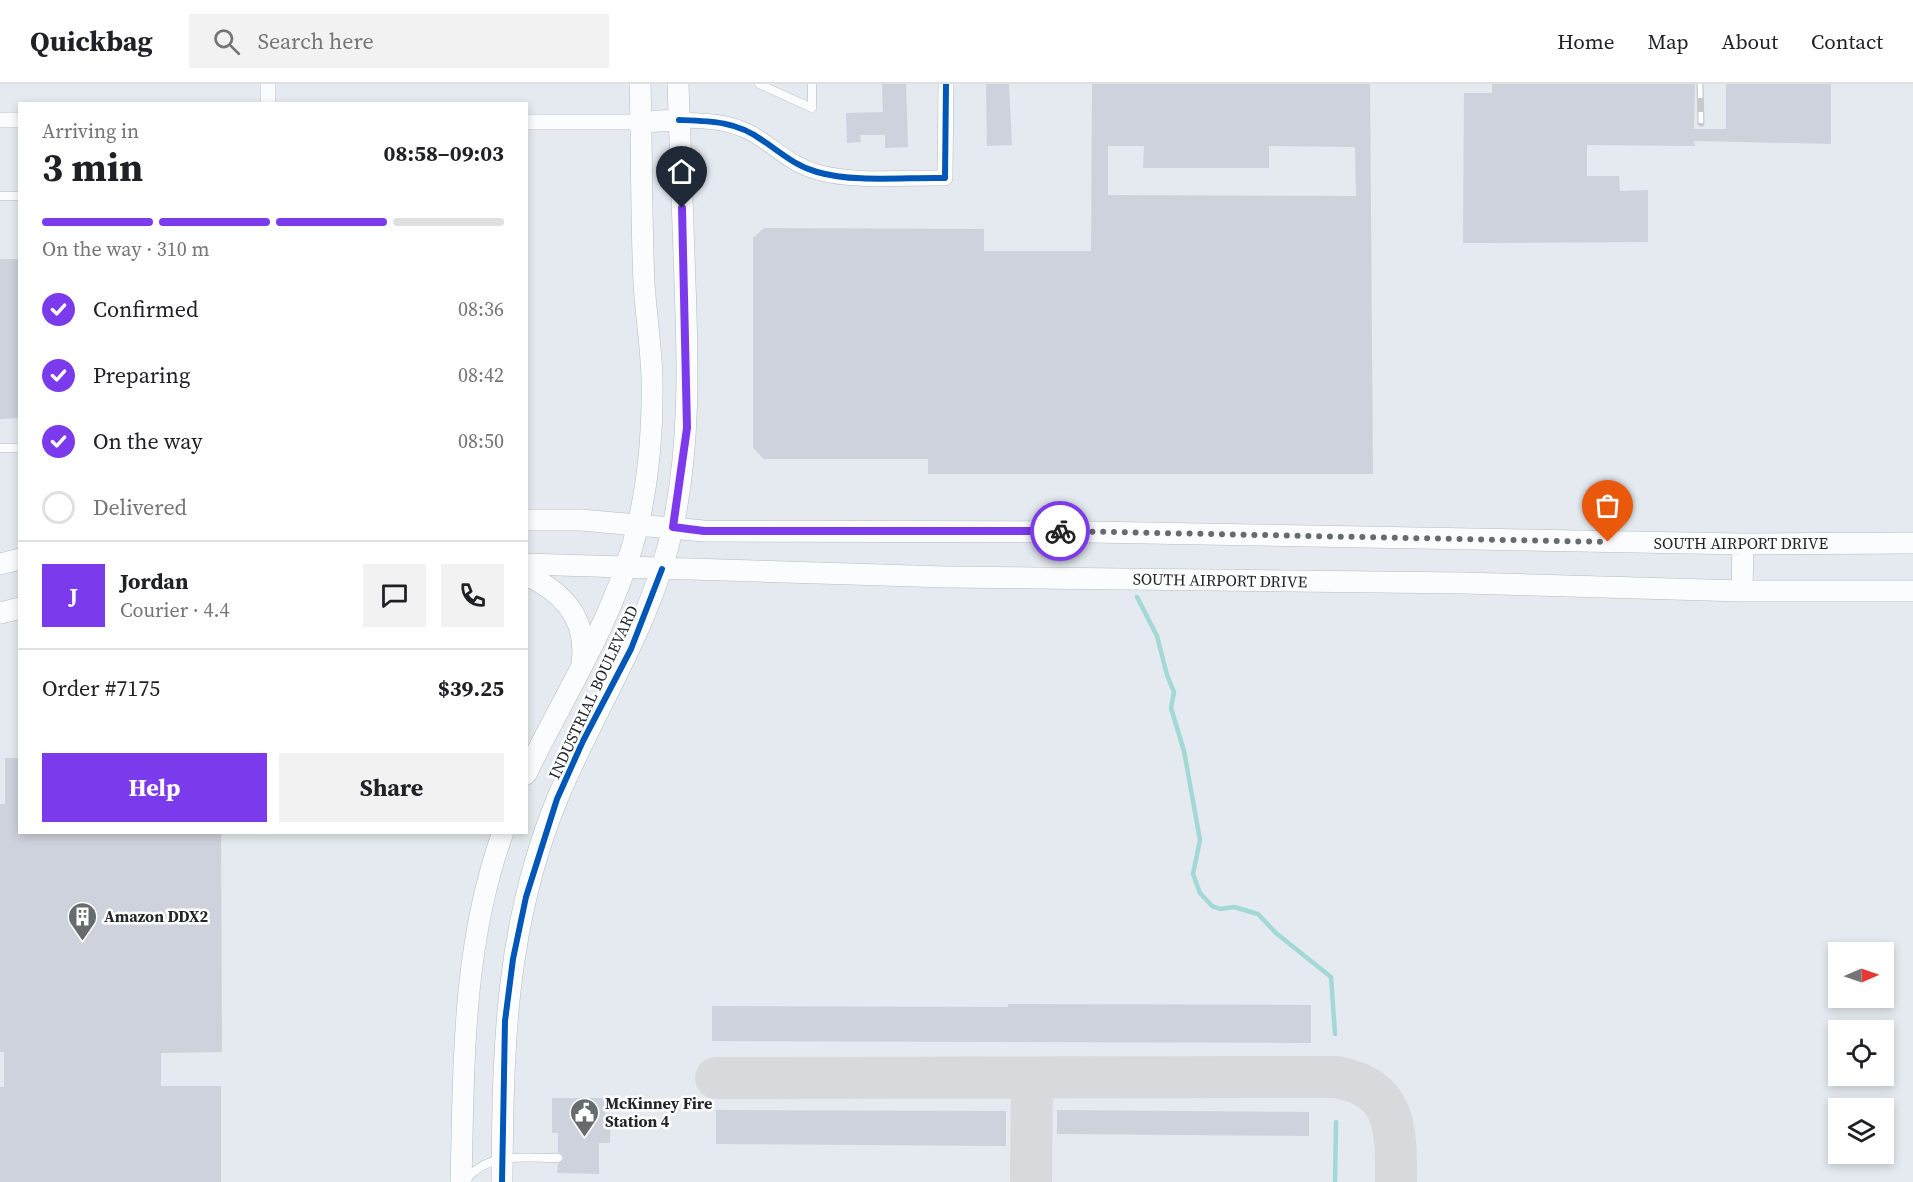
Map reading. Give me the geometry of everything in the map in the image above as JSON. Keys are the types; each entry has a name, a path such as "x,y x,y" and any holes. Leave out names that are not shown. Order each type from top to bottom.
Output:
{"main road":[{"name":"INDUSTRIAL BOULEVARD","path":"528,770 581,671 626,567 638,524 649,459 652,395 644,275 640,84"},
{"name":"INDUSTRIAL BOULEVARD","path":"502,1182 505,1021 513,959 526,897 557,800 583,741 631,649 662,569 673,527 684,460 688,418 678,84"},
{"path":"641,122 680,120"},
{"name":"SOUTH AIRPORT DRIVE","path":"528,520 638,524 704,531 1090,531 1743,544 1913,543"},
{"path":"1742,591 1743,544"},
{"path":"0,564 18,560"},
{"name":"SOUTH AIRPORT DRIVE","path":"528,564 946,577 1452,583 1742,591 1913,591"},
{"path":"528,576 553,590 575,614 583,638 581,671"},
{"path":"0,613 18,608"},
{"path":"463,1182 467,992 480,913 502,834"}],"street":[{"path":"268,84 268,102"},
{"path":"680,120 731,124 762,139 794,162 818,172 844,176 945,178 946,84"},
{"path":"0,120 18,120"},
{"path":"528,122 641,122"}],"lane":[{"path":"759,84 812,108 812,84"},
{"path":"0,196 18,196"},
{"path":"0,448 18,448"},
{"path":"463,1182 478,1167 502,1158 558,1158"}],"building":[{"path":"882,84 906,84 908,147 885,148 885,135 860,135 861,142 847,143 846,113 883,112"},
{"path":"986,84 1009,84 1012,145 987,146"},
{"path":"1092,84 1370,84 1373,474 928,474 928,459 764,459 753,448 753,238 764,228 984,229 984,251 1091,251","holes":["1108,146 1144,146 1143,168 1269,168 1269,146 1355,147 1356,196 1108,195"]},
{"path":"1492,84 1695,84 1694,129 1726,129 1726,84 1831,84 1831,144 1694,141 1695,146 1587,145 1587,176 1619,176 1620,191 1648,190 1648,242 1463,243 1464,93 1492,93"},
{"path":"0,259 18,259 18,418 0,419"},
{"name":"Amazon DDX2","path":"5,758 18,758 18,834 221,834 222,1052 161,1053 161,1086 221,1086 221,1182 0,1182 0,1087 4,1087 4,1052 0,1052 0,804 5,804"},
{"path":"1008,1004 1311,1005 1311,1043 712,1041 712,1006 1008,1007"},
{"name":"McKinney Fire Station 4","path":"552,1098 605,1098 605,1113 611,1113 610,1143 599,1143 599,1174 557,1173 558,1164 564,1158 558,1152 558,1133 552,1133"},
{"path":"716,1110 1006,1111 1006,1146 716,1144"},
{"path":"1057,1110 1309,1112 1309,1136 1057,1134"}],"waterway":[{"path":"1137,597 1157,636 1174,692 1171,708 1184,751 1200,840 1193,874 1200,893 1212,906 1220,909 1234,907 1258,914 1276,933 1331,977 1335,1034"},
{"path":"1335,1182 1336,1122"}],"taxiway":[{"path":"716,1078 1336,1077 1372,1091 1382,1101 1393,1129 1396,1182"},
{"path":"1031,1182 1032,1079"}],"railway":[{"path":"1700,84 1701,123"}],"cycle path":[{"path":"679,120 712,122 742,129 788,158 817,172 864,178 945,178 946,84"},
{"path":"502,1182 505,1021 513,959 526,897 557,799 583,741 631,649 662,569"}],"way so far":[{"path":"1060,531 1608,542"}],"place":[{"name":"Amazon DDX2","path":"83,942"},
{"name":"McKinney Fire Station 4","path":"584,1138"}],"route":[{"path":"682,208 688,362 687,428 686,449 673,527 704,531 1060,531"}]}
